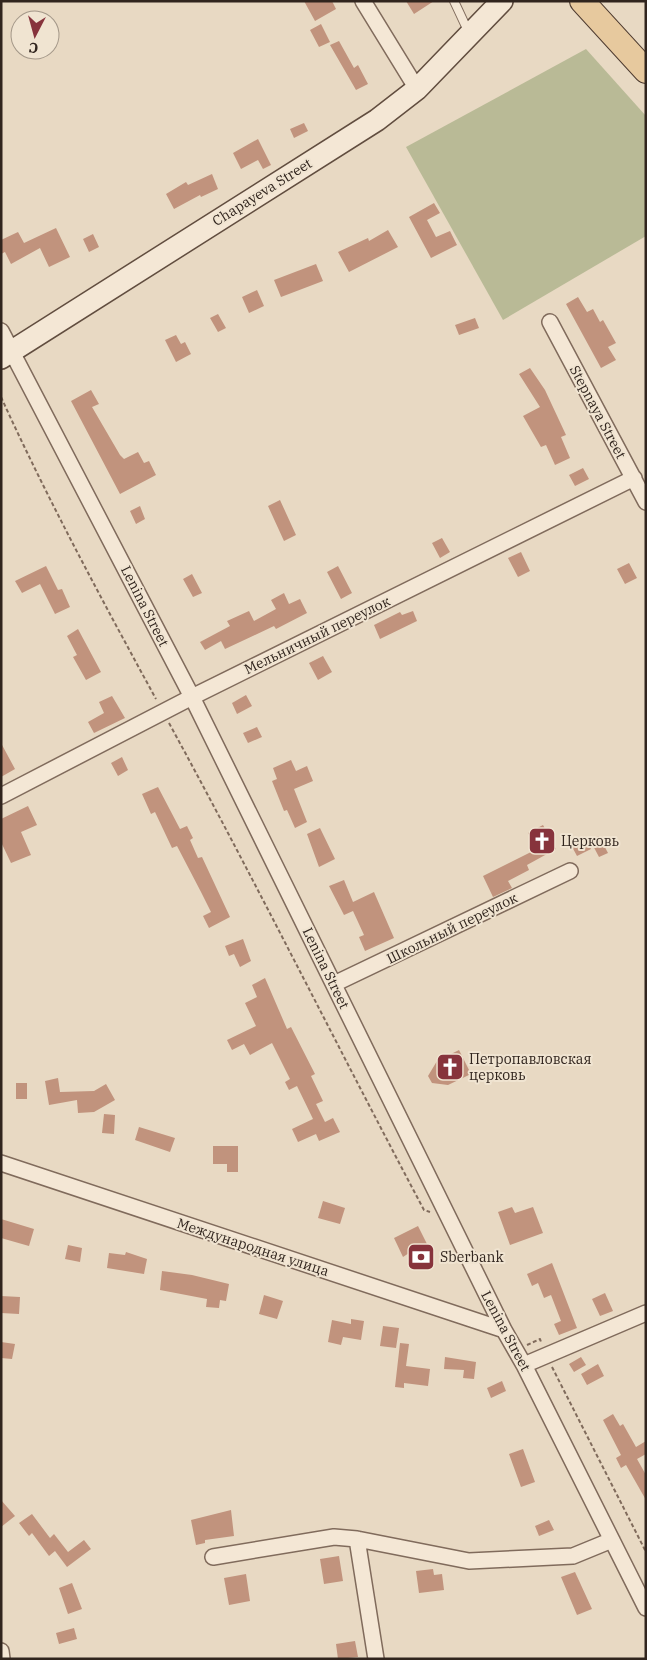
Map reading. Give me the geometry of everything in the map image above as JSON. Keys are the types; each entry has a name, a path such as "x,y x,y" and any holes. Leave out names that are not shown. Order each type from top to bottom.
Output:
{"main road":[{"name":"Chapayeva Street","path":"7,354 377,120 417,89 502,1"},
{"path":"582,1 646,70"}],"street":[{"path":"363,1 417,89"},
{"name":"Stepnaya Street","path":"550,322 646,502"},
{"name":"Lenina Street","path":"1,331 7,354 192,697 504,1330 524,1364 646,1608"},
{"name":"Мельничный переулок","path":"1,796 192,697 634,478"},
{"name":"Школьный переулок","path":"334,984 570,871"},
{"name":"Международная улица","path":"1,1163 504,1330"},
{"path":"524,1364 646,1313"},
{"path":"213,1558 334,1538 357,1538 469,1561 573,1556 612,1540"},
{"path":"357,1538 376,1659"},
{"path":"1,1651 2,1659"}],"lane":[{"path":"454,1 469,34"}],"path":[{"path":"1,397 35,471 71,542 223,821 339,1049 424,1210 450,1220"},
{"path":"523,1347 540,1339 546,1355 646,1552"}],"green space":[{"path":"586,49 646,116 646,236 503,320 406,147"}],"building":[{"path":"304,1 332,1 336,9 315,21"},
{"path":"406,1 434,1 414,14"},
{"path":"321,24 330,42 319,47 310,30"},
{"path":"339,41 354,68 358,65 368,84 356,90 330,45"},
{"path":"304,123 308,131 294,138 290,129"},
{"path":"258,139 271,165 263,169 258,160 241,169 233,153"},
{"path":"212,174 218,189 201,197 200,195 174,209 166,194 186,182 188,185"},
{"path":"434,203 440,213 427,220 436,237 450,231 457,245 431,258 409,217"},
{"path":"56,228 70,257 49,267 40,248 11,264 5,252 1,254 1,240 18,232 24,243"},
{"path":"388,230 398,247 349,272 338,252 368,238 369,241"},
{"path":"93,234 99,247 89,252 83,239"},
{"path":"316,264 323,281 281,297 274,280"},
{"path":"257,290 264,306 249,313 242,297"},
{"path":"578,297 587,312 593,309 600,322 603,320 616,343 608,347 616,360 601,368 566,304"},
{"path":"218,314 226,328 218,332 210,318"},
{"path":"475,318 479,328 459,335 455,325"},
{"path":"176,335 181,344 185,342 191,354 176,362 165,340"},
{"path":"530,368 545,390 566,435 561,437 570,458 555,465 546,445 541,447 523,416 540,407 519,374"},
{"path":"91,390 99,404 92,407 120,455 124,459 138,452 144,463 149,461 156,475 120,494 71,401"},
{"path":"583,468 589,479 575,486 569,475"},
{"path":"280,500 296,535 284,541 268,506"},
{"path":"140,506 145,519 136,524 130,511"},
{"path":"442,538 450,552 440,558 432,543"},
{"path":"521,552 530,571 518,577 508,558"},
{"path":"629,563 637,578 625,584 617,569"},
{"path":"46,566 58,590 62,589 70,607 55,614 40,584 22,593 15,581"},
{"path":"338,566 352,593 341,599 327,572"},
{"path":"192,574 202,593 193,597 183,579"},
{"path":"284,593 289,604 300,599 307,613 276,629 274,626 225,649 221,641 205,650 200,642 230,626 227,621 249,611 254,621 276,609 271,600"},
{"path":"413,611 417,621 380,639 374,625 400,612 402,615"},
{"path":"78,629 101,672 86,680 73,657 77,655 67,636"},
{"path":"323,656 332,672 318,680 309,663"},
{"path":"246,695 252,706 237,714 232,703"},
{"path":"112,696 125,718 94,733 88,722 104,713 99,702"},
{"path":"257,727 262,737 248,743 243,733"},
{"path":"1,743 15,769 1,777"},
{"path":"122,757 128,770 118,776 111,763"},
{"path":"291,760 296,771 307,766 313,781 294,789 307,822 295,828 287,810 284,811 272,781 277,779 273,768"},
{"path":"158,787 180,829 187,826 193,838 190,840 198,858 202,857 230,917 209,928 203,916 211,912 201,892 177,846 172,848 155,812 151,814 142,794"},
{"path":"28,806 37,825 21,832 31,855 11,863 1,842 1,819"},
{"path":"543,825 556,849 527,865 529,870 508,881 512,888 493,897 483,876 537,849 528,833"},
{"path":"320,828 335,859 319,867 307,834"},
{"path":"584,836 591,849 577,856 570,843"},
{"path":"599,836 608,853 599,857 590,840"},
{"path":"344,880 353,902 374,892 394,938 365,951 359,937 364,935 353,911 344,915 329,886"},
{"path":"243,939 251,961 240,967 234,954 229,956 225,946"},
{"path":"265,978 287,1029 291,1027 315,1074 311,1076 323,1101 316,1104 325,1122 333,1118 340,1132 319,1141 316,1134 298,1142 292,1129 313,1119 297,1086 289,1090 285,1082 290,1079 272,1043 250,1055 244,1044 232,1050 227,1040 256,1026 245,1003 257,997 252,985"},
{"name":"Петропавловская церковь","path":"459,1050 471,1074 448,1085 432,1083 428,1076 437,1061"},
{"path":"58,1078 60,1092 94,1091 106,1084 115,1100 94,1112 78,1113 77,1100 49,1105 45,1081"},
{"path":"16,1083 27,1083 27,1099 16,1099"},
{"path":"104,1114 115,1115 114,1134 102,1133"},
{"path":"139,1127 175,1138 170,1152 135,1140"},
{"path":"213,1146 238,1146 238,1172 227,1172 227,1164 213,1164"},
{"path":"323,1201 345,1208 340,1224 318,1218"},
{"path":"512,1207 515,1213 533,1207 543,1233 510,1245 498,1212"},
{"path":"1,1219 34,1229 29,1246 1,1238"},
{"path":"418,1226 427,1244 421,1247 427,1258 415,1264 409,1253 403,1257 394,1238"},
{"path":"68,1245 82,1248 80,1262 65,1259"},
{"path":"126,1252 147,1259 144,1274 107,1268 109,1253 125,1255"},
{"path":"552,1263 577,1328 559,1335 554,1324 561,1321 551,1295 544,1298 538,1283 532,1286 527,1274"},
{"path":"162,1271 192,1275 229,1284 226,1301 220,1300 219,1308 206,1307 207,1299 160,1290"},
{"path":"605,1293 613,1311 600,1316 592,1299"},
{"path":"264,1295 283,1301 277,1319 259,1314"},
{"path":"1,1296 20,1297 19,1314 1,1313"},
{"path":"351,1319 364,1321 361,1340 343,1337 341,1345 328,1342 332,1320 351,1324"},
{"path":"383,1326 399,1328 396,1348 380,1346"},
{"path":"1,1342 15,1344 12,1359 1,1358"},
{"path":"400,1343 409,1344 406,1366 430,1369 428,1386 404,1383 404,1388 395,1387"},
{"path":"445,1357 476,1362 474,1379 463,1378 464,1370 444,1369"},
{"path":"581,1357 586,1365 574,1372 569,1364"},
{"path":"598,1364 604,1376 587,1385 581,1374"},
{"path":"502,1381 506,1391 491,1398 487,1388"},
{"path":"613,1414 620,1426 623,1424 636,1447 646,1441 646,1454 637,1459 646,1475 646,1500 626,1465 621,1468 616,1458 621,1455 603,1420"},
{"path":"523,1449 535,1482 521,1487 509,1454"},
{"path":"1,1500 15,1516 1,1527"},
{"path":"231,1510 234,1536 205,1540 205,1543 196,1545 191,1520"},
{"path":"32,1514 50,1538 54,1534 68,1552 84,1540 91,1549 67,1567 55,1551 49,1556 32,1533 29,1536 19,1523"},
{"path":"549,1520 554,1530 539,1536 535,1526"},
{"path":"339,1556 343,1581 324,1584 320,1559"},
{"path":"433,1569 434,1575 442,1574 444,1590 419,1593 416,1571"},
{"path":"575,1572 592,1609 577,1615 561,1577"},
{"path":"246,1574 250,1601 229,1605 224,1578"},
{"path":"72,1583 82,1609 68,1614 59,1588"},
{"path":"74,1628 77,1639 59,1644 56,1633"},
{"path":"355,1641 358,1657 338,1659 336,1644"}],"place":[{"name":"Церковь","path":"542,841"},
{"name":"Петропавловская церковь","path":"450,1067"},
{"name":"Sberbank","path":"421,1257"}]}
